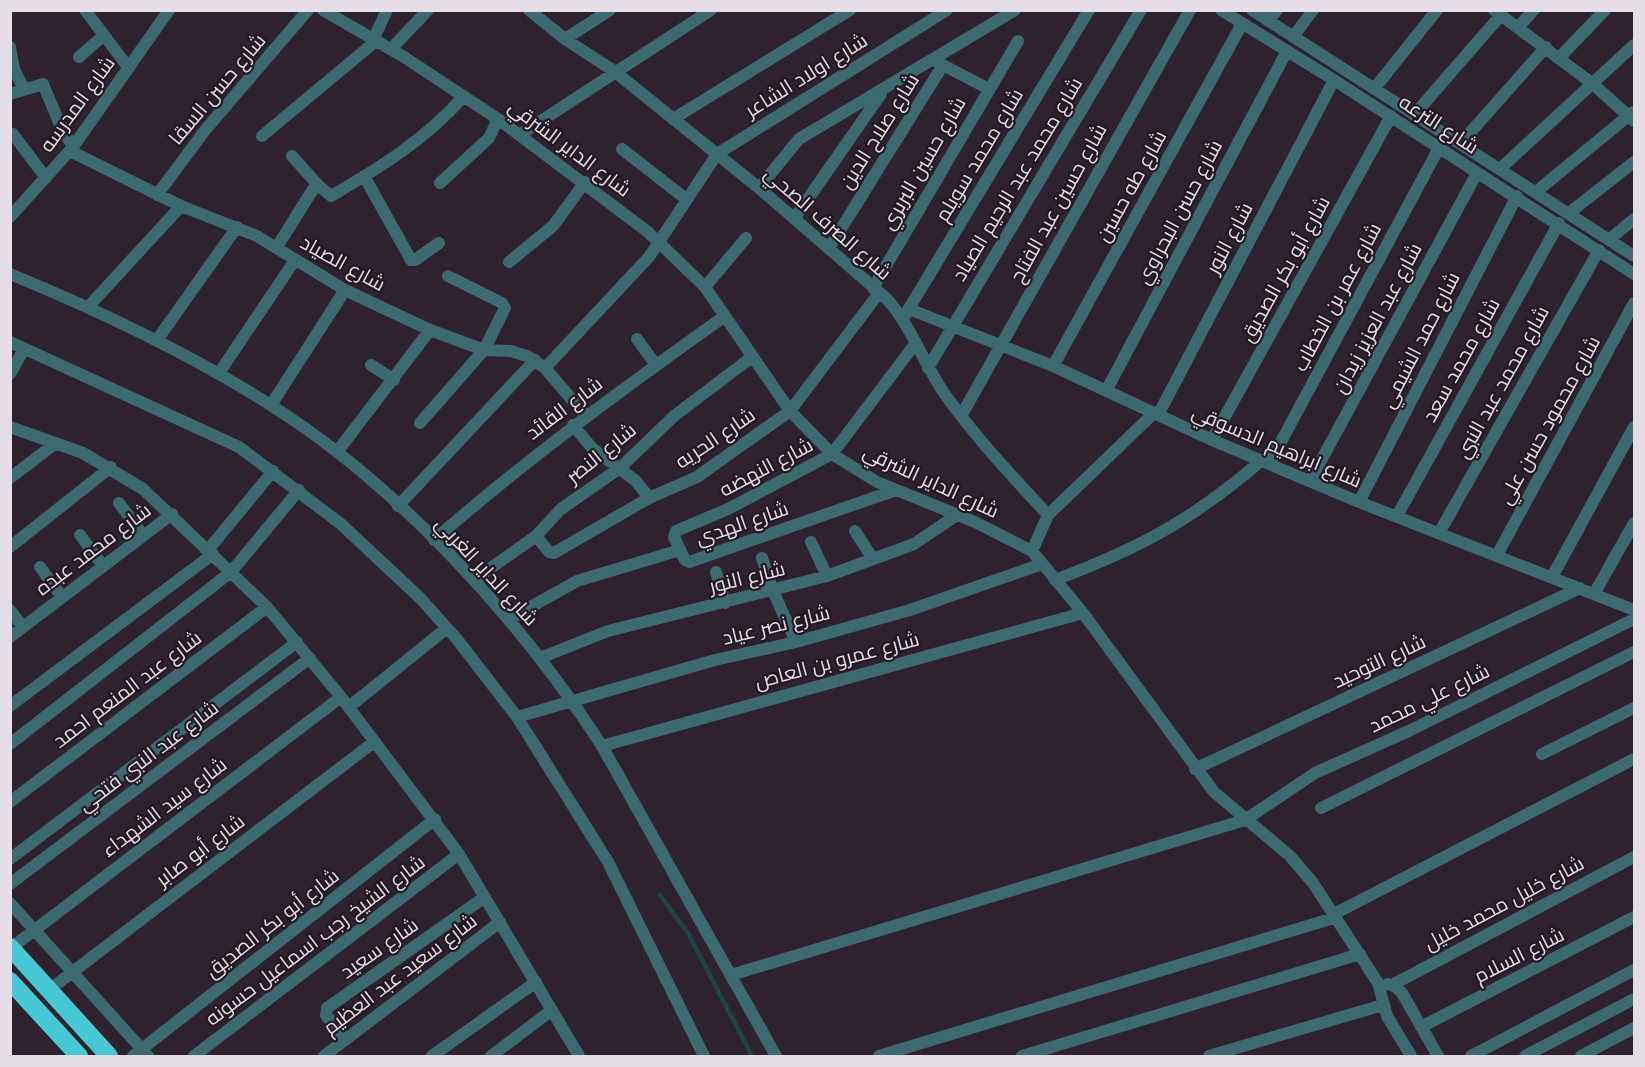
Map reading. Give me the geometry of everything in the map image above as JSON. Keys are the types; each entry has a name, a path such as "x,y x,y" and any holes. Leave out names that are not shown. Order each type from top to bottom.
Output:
{"highway":[{"path":"11,948 109,1056"},
{"path":"10,981 79,1056"}],"street":[{"path":"85,10 128,67"},
{"name":"شارع المدرسه","path":"10,217 72,149 169,10"},
{"name":"شارع حسن السقا","path":"157,195 206,129 308,10"},
{"name":"شارع الداير الشرقي","path":"323,10 391,49 521,134 585,182 658,242 705,287 790,411 832,454 865,476 975,522 1032,551 1083,613 1214,792 1290,856 1335,916 1378,983 1383,1005 1412,1056"},
{"path":"262,136 374,40 387,10"},
{"path":"391,49 428,10"},
{"name":"شارع الصرف الصحي","path":"528,10 565,39 614,71 759,188 876,291 906,314 915,344 928,368 961,416 1048,515"},
{"path":"565,39 610,10"},
{"path":"521,134 614,71 711,10"},
{"path":"673,119 850,10"},
{"name":"شارع اولاد الشاعر","path":"717,154 947,10"},
{"path":"759,188 799,138 938,62 1015,10"},
{"name":"شارع محمد سويلم","path":"906,314 1089,10"},
{"name":"شارع محمد عبد الرحيم الصياد","path":"928,368 1141,10"},
{"name":"شارع حسين عبد الفتاح","path":"961,416 1190,10"},
{"name":"شارع الترعه","path":"1221,10 1517,196 1635,274"},
{"name":"شارع الترعه","path":"1252,10 1635,256"},
{"path":"1268,21 1276,10"},
{"path":"1293,37 1313,10"},
{"path":"1374,89 1437,10"},
{"path":"1518,27 1534,10"},
{"path":"1559,58 1605,10"},
{"path":"1414,115 1497,13 1546,47 1632,116 1537,191"},
{"name":"شارع طه حسين","path":"1053,366 1242,24"},
{"path":"79,57 103,36"},
{"name":"شارع حسين البربري","path":"876,291 1018,40"},
{"path":"1501,168 1635,45"},
{"path":"10,47 14,69 24,89"},
{"path":"1460,144 1546,47"},
{"name":"شارع حسن البحراوي","path":"1106,391 1287,51"},
{"path":"938,62 989,89"},
{"name":"شارع صلاح الدين","path":"829,248 938,62"},
{"name":"شارع النور","path":"1048,515 1156,414 1334,80"},
{"path":"10,94 41,83 45,86 72,149"},
{"path":"794,219 884,90"},
{"path":"292,156 331,196 422,138 464,96"},
{"name":"شارع أبو بكر الصديق","path":"1212,440 1391,116"},
{"path":"440,183 489,138 498,119"},
{"path":"13,134 46,178"},
{"name":"شارع عمر بن الخطاب","path":"1265,462 1439,148"},
{"name":"شارع الصياد","path":"72,149 157,195 237,227 277,247 345,290 430,330 483,350 511,351 540,364"},
{"path":"622,149 686,199"},
{"path":"398,506 649,257 717,154"},
{"path":"1569,213 1635,162"},
{"name":"شارع عبد العزيز زيدان","path":"1310,482 1478,172"},
{"path":"364,176 411,260 415,260 439,243"},
{"path":"509,262 553,226 585,182"},
{"path":"277,247 318,185"},
{"name":"شارع حمد الشيمي","path":"1359,502 1517,196"},
{"path":"89,306 181,206"},
{"path":"1611,239 1635,219"},
{"name":"شارع محمد سعد","path":"1397,516 1559,223"},
{"path":"157,340 237,227"},
{"path":"705,287 746,238"},
{"name":"شارع محمد عبد النبي","path":"1440,533 1599,250"},
{"path":"219,373 295,260"},
{"name":"شارع الداير الغربي","path":"10,274 89,306 157,340 219,373 271,405 337,452 398,506 474,580 540,658 573,701 602,746 776,1056"},
{"path":"420,423 483,350 505,306 448,276"},
{"path":"271,405 345,290"},
{"name":"شارع الحريه","path":"536,536 549,552 554,553 649,498 697,477 790,411 876,291"},
{"name":"شارع محمود حسن علي","path":"1497,555 1635,303"},
{"name":"شارع ابراهيم الدسوقي","path":"906,314 952,326 1053,366 1212,440 1310,482 1635,610"},
{"name":"شارع القائد","path":"434,540 501,481 573,425 725,316"},
{"path":"337,452 430,330"},
{"path":"638,339 656,365"},
{"path":"10,342 239,447 299,490 381,560 447,628 517,717 608,862 704,1056"},
{"name":"شارع النهضه","path":"680,550 674,537 676,531 739,504 832,454 915,344"},
{"path":"10,374 24,349"},
{"name":"شارع النصر","path":"474,580 536,536 561,509 620,468 674,416 752,357"},
{"path":"540,364 586,416"},
{"path":"371,365 394,380"},
{"path":"573,425 592,448 640,485 649,498"},
{"path":"10,427 56,443 111,467 143,489 267,607 345,702 435,819 459,854 579,1056"},
{"path":"1552,577 1635,427"},
{"path":"10,478 56,443"},
{"path":"1055,580 1135,548 1180,523 1265,462"},
{"path":"10,547 111,467"},
{"path":"10,706 210,552 273,471"},
{"path":"10,744 231,572 299,490"},
{"name":"شارع الهدي","path":"509,619 577,581 680,550 685,560 689,562 896,490"},
{"path":"119,503 143,536"},
{"name":"شارع محمد عبده","path":"10,637 171,514"},
{"name":"شارع النور","path":"540,658 608,631 827,576 914,544 957,515"},
{"path":"1032,551 1048,515"},
{"path":"1594,594 1635,523"},
{"path":"855,531 873,560"},
{"path":"80,535 103,566"},
{"path":"811,542 827,576"},
{"path":"762,558 773,591 796,642"},
{"name":"شارع نصر عياد","path":"517,717 716,660 796,642 909,610 1042,564"},
{"path":"40,567 62,597"},
{"path":"716,572 725,603"},
{"name":"شارع التوحيد","path":"1195,769 1580,588"},
{"name":"شارع عبد المنعم احمد","path":"10,802 267,607"},
{"path":"10,610 23,627"},
{"name":"شارع عمرو بن العاص","path":"602,746 1083,613"},
{"name":"شارع علي محمد","path":"731,975 1245,820 1315,772 1411,730 1635,620"},
{"name":"شارع سيد الشهداء","path":"11,948 447,628"},
{"path":"10,859 297,642"},
{"path":"1321,808 1635,652"},
{"name":"شارع عبد النبي فتحي","path":"10,884 310,658"},
{"path":"1542,754 1635,708"},
{"name":"شارع أبو صابر","path":"49,990 374,742"},
{"path":"879,1056 1335,916 1635,759"},
{"name":"شارع أبو بكر الصديق","path":"141,1054 435,819"},
{"name":"شارع الشيخ رجب اسماعيل حسونه","path":"194,1056 459,854"},
{"name":"شارع خليل محمد خليل","path":"1392,985 1635,856"},
{"name":"شارع سعيد","path":"345,1040 326,1015 327,1008 485,897"},
{"path":"10,903 141,1054"},
{"name":"شارع السلام","path":"1421,1027 1635,917"},
{"name":"شارع سعيد عبد العظيم","path":"324,1056 500,922"},
{"path":"1022,1056 1359,954"},
{"path":"1471,1056 1635,970"},
{"path":"432,1056 536,982"},
{"path":"1378,983 1392,985 1402,993 1438,1056"},
{"path":"1525,1056 1635,999"},
{"path":"1209,1056 1383,1005"},
{"path":"491,1056 552,1010"},
{"path":"1581,1056 1635,1028"}],"waterway":[{"path":"660,895 688,933 752,1056"}]}
